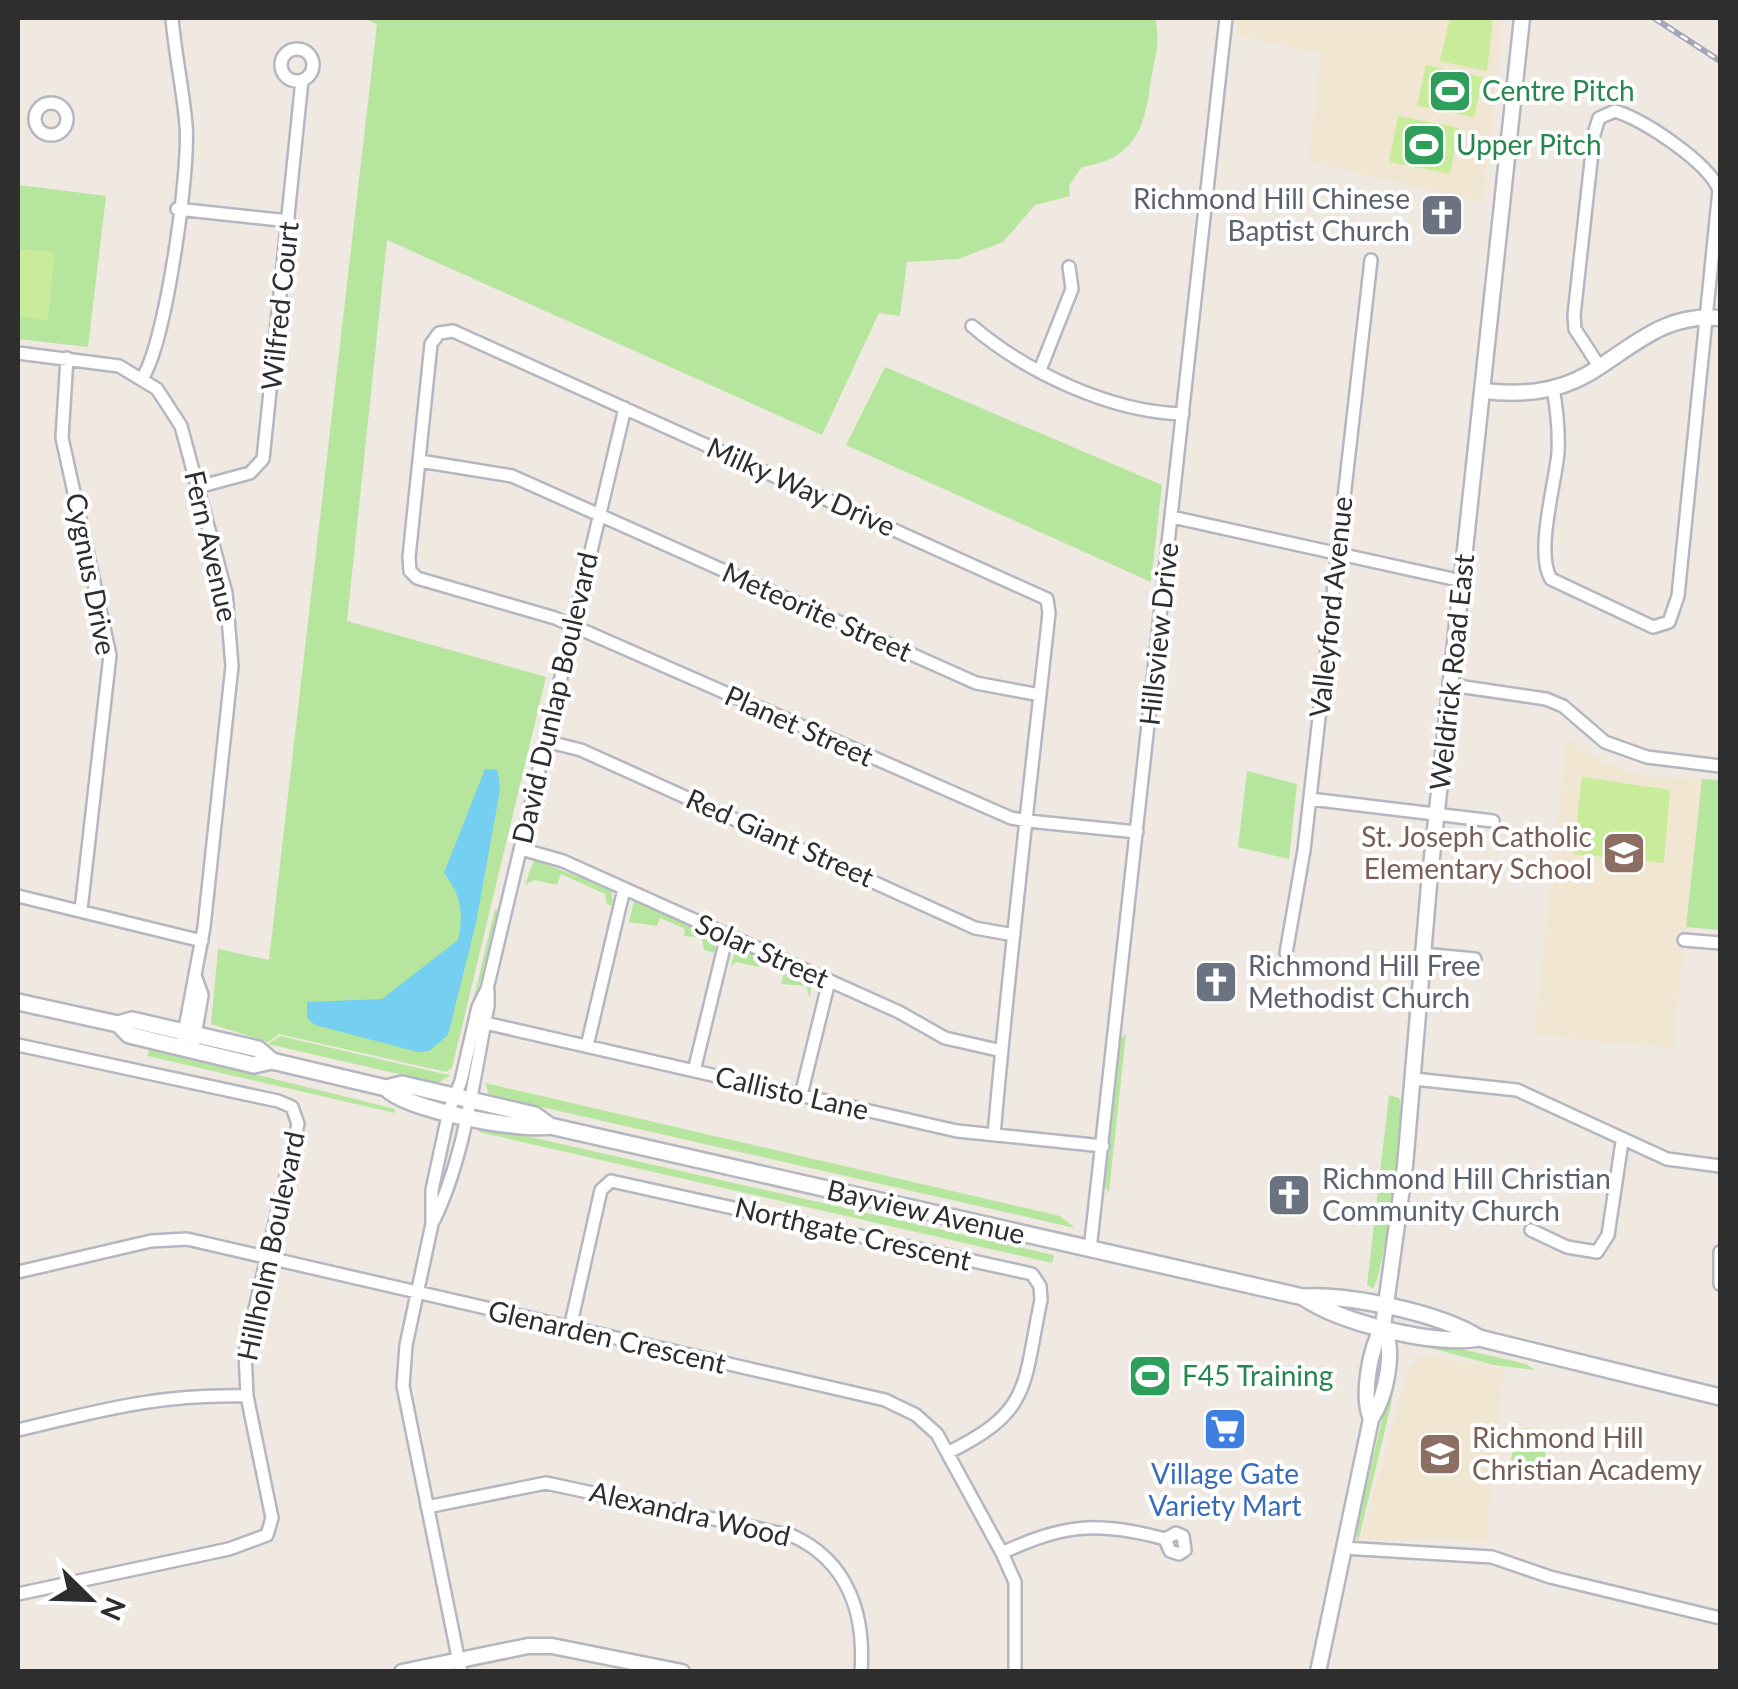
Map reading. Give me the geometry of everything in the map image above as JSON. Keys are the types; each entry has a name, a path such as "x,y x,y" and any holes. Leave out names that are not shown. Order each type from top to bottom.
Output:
{"main road":[{"name":"Bayview Avenue","path":"18,1002 118,1024 128,1035 188,1040 254,1064 272,1061 386,1088 397,1099 459,1105 532,1129 550,1126 1303,1298 1326,1312 1384,1326 1454,1342 1479,1338"},
{"name":"Bayview Avenue","path":"1303,1298 1330,1295 1386,1308 1460,1326 1479,1338 1720,1397"}],"street":[{"path":"18,353 119,366 143,376 159,342 186,126 172,18"},
{"name":"Hillsview Drive","path":"1090,1250 1226,18"},
{"name":"Weldrick Road East","path":"1318,1672 1371,1419 1380,1406 1391,1340 1384,1326 1414,1079 1436,815 1522,18"},
{"name":"Wilfred Court","path":"198,486 250,473 263,459 302,80"},
{"path":"1553,388 1558,450 1544,551 1546,570 1551,579 1653,628 1661,626 1669,622 1678,596 1714,317 1719,205 1713,175 1625,114 1606,112 1594,134 1574,315 1575,329 1598,366"},
{"path":"18,118 34,118"},
{"path":"178,209 289,221"},
{"name":"Valleyford Avenue","path":"1286,953 1310,798 1371,260"},
{"path":"1040,370 1072,289 1070,267"},
{"path":"1482,391 1522,394 1553,388 1598,366 1657,328 1714,317"},
{"path":"972,326 1003,352 1040,370 1130,407 1182,414"},
{"name":"Milky Way Drive","path":"572,626 417,578 410,572 431,344 439,333 453,331 1040,594 1049,613 994,1135"},
{"name":"Cygnus Drive","path":"67,358 62,438 110,655 81,910"},
{"name":"Fern Avenue","path":"143,376 174,410 226,593 233,644 196,978 202,995 188,1040"},
{"name":"David Dunlap Boulevard","path":"459,1105 485,1022 488,989 625,408"},
{"name":"Meteorite Street","path":"420,461 512,476 976,683 1040,694"},
{"path":"1172,517 1462,580"},
{"name":"Planet Street","path":"572,626 980,806 1028,821 1137,832"},
{"path":"1450,684 1546,699 1563,706 1605,742 1648,756 1720,766"},
{"name":"Red Giant Street","path":"545,741 581,750 975,928 1014,935"},
{"path":"1310,798 1493,821"},
{"name":"Solar Street","path":"521,850 563,861 945,1038 1002,1051"},
{"path":"587,1046 624,889"},
{"path":"18,896 202,941"},
{"path":"694,1071 727,935"},
{"path":"1684,940 1720,944"},
{"path":"1422,954 1475,959"},
{"path":"801,1095 829,981"},
{"name":"David Dunlap Boulevard","path":"459,1105 478,1007 488,989"},
{"name":"Callisto Lane","path":"485,1022 957,1131 1103,1146"},
{"name":"Hillholm Boulevard","path":"18,1045 278,1101 292,1107 297,1116 245,1352 247,1396 272,1518 267,1535 229,1549 18,1594"},
{"path":"1414,1079 1493,1085 1537,1096 1622,1142 1666,1158 1720,1166"},
{"path":"459,1105 432,1190 432,1224 403,1386 460,1665"},
{"path":"1531,1230 1567,1247 1597,1252 1608,1235 1622,1142"},
{"name":"Northgate Crescent","path":"570,1328 601,1190 611,1181 1032,1274 1040,1286 1042,1300 1019,1398 998,1423 949,1452"},
{"name":"Glenarden Crescent","path":"18,1272 170,1239 187,1239 885,1400 926,1423 949,1452 1002,1553 1015,1582 1015,1672"},
{"path":"1720,1252 1720,1284"},
{"path":"18,1430 182,1394 247,1396"},
{"name":"Alexandra Wood","path":"427,1507 546,1483 793,1536 827,1556 840,1573 862,1624 861,1672"},
{"path":"1002,1553 1067,1527 1107,1527 1164,1539"},
{"path":"1343,1548 1492,1556 1550,1576 1720,1618"},
{"path":"402,1672 460,1665 528,1646 570,1646 682,1672"}],"shaded area":[{"path":"1238,18 1503,18 1483,202 1309,162 1321,54 1236,34"},
{"name":"St. Joseph Catholic Elementary School","path":"1567,737 1605,764 1644,776 1702,779 1673,1048 1534,1035"},
{"name":"Richmond Hill Christian Academy","path":"1423,1355 1504,1369 1486,1541 1361,1539 1409,1366"}],"green space":[{"path":"364,18 1155,18 1157,28 1144,117 1133,141 1113,157 1082,167 1069,185 1070,196 1035,205 1003,242 958,259 907,262 900,316 879,313 822,435 387,240 347,621 546,677 452,1068 446,1072 279,1034 268,1042 211,1024 218,949 269,960 377,24"},
{"path":"1450,18 1493,18 1487,71 1440,61"},
{"name":"Centre Pitch","path":"1426,65 1483,77 1474,117 1417,106"},
{"name":"Upper Pitch","path":"1398,116 1459,128 1450,174 1389,162"},
{"path":"18,185 106,196 88,347 18,339"},
{"path":"18,249 55,252 48,320 18,317"},
{"path":"885,367 1162,485 1151,582 846,445"},
{"path":"1247,771 1297,784 1289,859 1238,847"},
{"path":"1582,777 1670,790 1664,863 1573,854"},
{"path":"1702,779 1720,780 1720,930 1686,927"},
{"path":"534,860 611,889 613,906 607,904 605,894 561,874 557,885 534,880 525,885"},
{"path":"634,901 712,934 716,942 714,953 704,950 702,938 684,936 685,929 660,918 657,926 629,922"},
{"path":"495,909 499,910 455,1077"},
{"path":"736,947 812,979 810,998 806,986 781,984 784,974 761,963 759,967 736,962 731,966"},
{"path":"1126,1034 1109,1192 1105,1187 1121,1038"},
{"path":"280,1036 451,1075 438,1083 268,1044"},
{"path":"149,1048 395,1109 395,1113 148,1056"},
{"path":"485,1083 1060,1216 1075,1228 515,1101 489,1094"},
{"path":"1389,1095 1399,1098 1400,1133 1388,1226 1373,1289 1367,1285"},
{"path":"481,1126 1054,1255 1052,1263 479,1132"},
{"path":"1418,1339 1526,1364 1535,1370 1494,1365 1405,1341"},
{"path":"1399,1346 1391,1405 1358,1542 1356,1531"},
{"path":"1525,1428 1548,1431 1544,1464 1511,1460 1514,1436 1524,1437"}],"water":[{"path":"485,769 498,770 500,790 476,923 448,1035 429,1051 418,1052 315,1025 307,1018 307,1002 382,999 458,940 460,905 444,873"}],"railway":[{"path":"1654,18 1720,61"}],"place":[{"name":"Centre Pitch","path":"1450,91"},
{"name":"Upper Pitch","path":"1424,145"},
{"name":"Richmond Hill Chinese Baptist Church","path":"1442,215"},
{"name":"St. Joseph Catholic Elementary School","path":"1624,853"},
{"name":"Richmond Hill Free Methodist Church","path":"1216,982"},
{"name":"Richmond Hill Christian Community Church","path":"1289,1195"},
{"name":"F45 Training","path":"1150,1376"},
{"name":"Village Gate Variety Mart","path":"1225,1429"},
{"name":"Richmond Hill Christian Academy","path":"1440,1454"}]}
